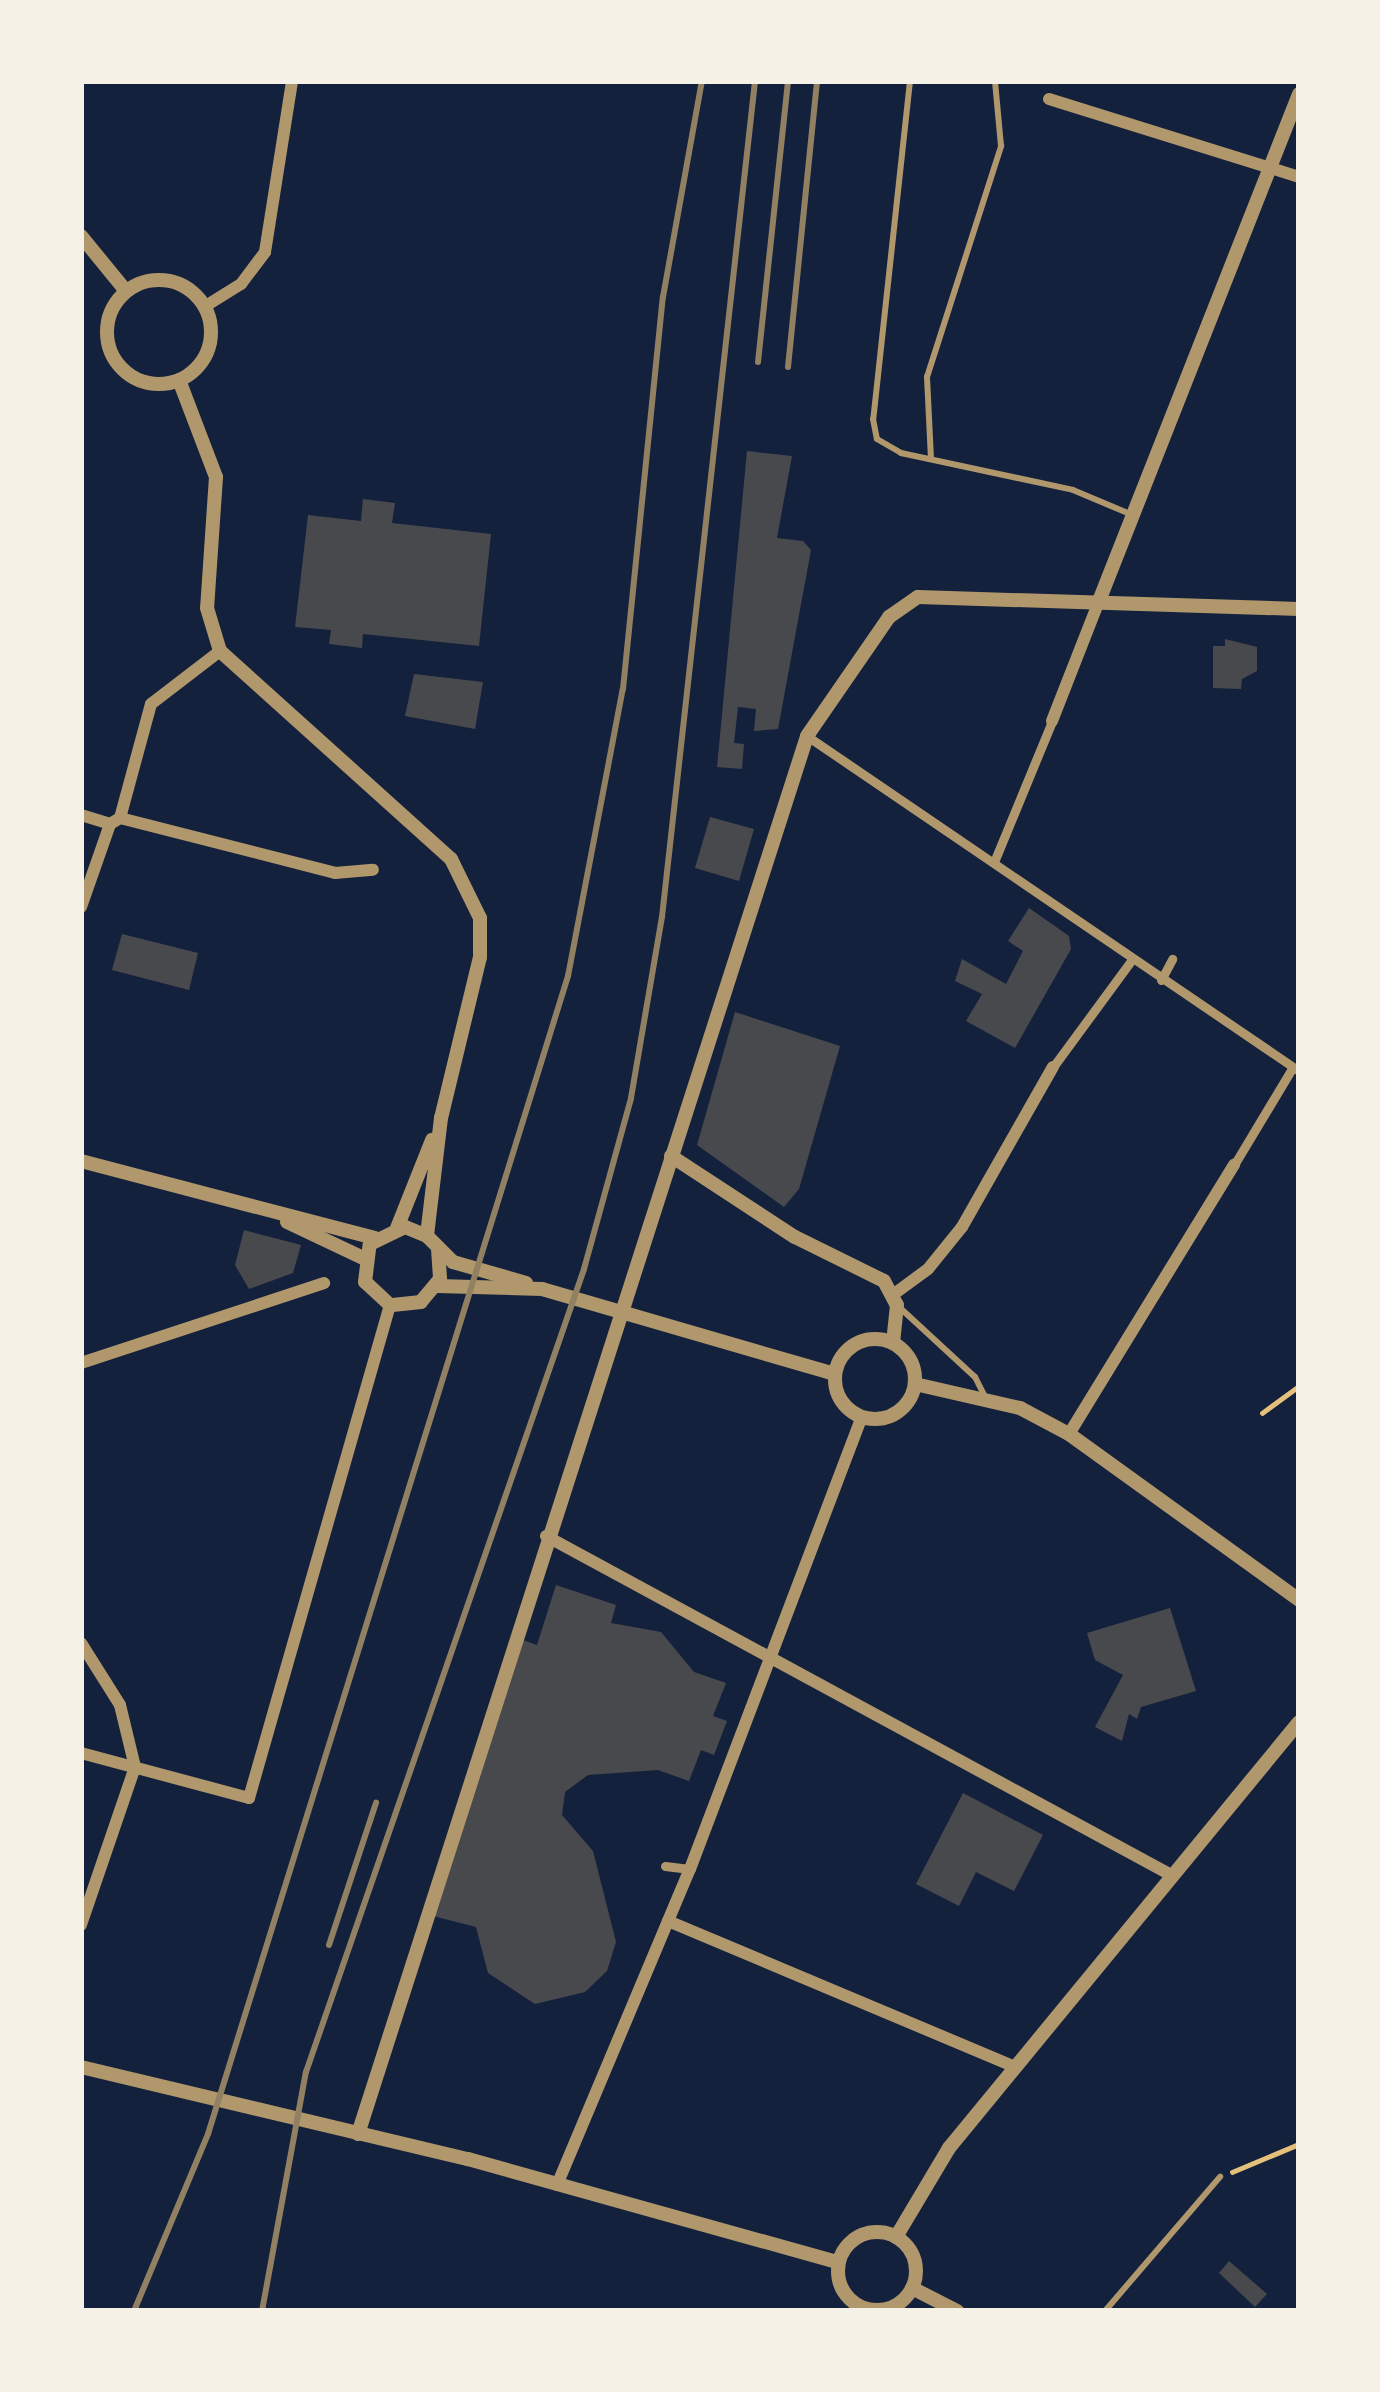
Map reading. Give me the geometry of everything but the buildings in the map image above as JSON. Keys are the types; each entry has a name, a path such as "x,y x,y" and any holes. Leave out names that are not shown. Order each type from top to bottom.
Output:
{"street":[{"path":"204,308 241,284 265,252 292,81"},
{"path":"994,862 1299,94"},
{"path":"1049,99 1299,177"},
{"path":"81,236 126,291"},
{"path":"164,280 192,292 204,308 206,353 178,380 141,380 112,355 110,316 126,291 164,280"},
{"path":"178,380 216,477 206,608 220,651 451,859 480,918 480,957 441,1118 427,1236"},
{"path":"358,2134 546,1536 807,736 907,601 945,594 1299,609"},
{"path":"81,907 115,821 151,704 220,651"},
{"path":"807,736 1131,961 1296,1069 1069,1434"},
{"path":"81,815 335,872 373,870"},
{"path":"1161,980 1172,959"},
{"path":"893,1343 853,1346 836,1375 842,1401 862,1417 899,1411 915,1384 912,1363 893,1343 896,1299 962,1227 1053,1067 1131,961"},
{"path":"397,1228 441,1118"},
{"path":"671,1156 896,1299"},
{"path":"81,1161 375,1238"},
{"path":"270,1213 363,1258"},
{"path":"542,1289 437,1286 415,1304 390,1305 368,1288 363,1258 375,1238 397,1228 427,1236 440,1253 542,1289 836,1375"},
{"path":"437,1286 440,1253"},
{"path":"81,1363 324,1283"},
{"path":"81,1753 249,1798 390,1305"},
{"path":"915,1384 986,1398 1069,1434 1299,1600"},
{"path":"557,2186 690,1869 862,1417"},
{"path":"546,1536 1173,1876"},
{"path":"81,1643 120,1705 134,1767 81,1924"},
{"path":"896,2236 937,2164 1299,1722"},
{"path":"664,1866 690,1869"},
{"path":"668,1921 1015,2067"},
{"path":"81,2067 358,2134 838,2262"},
{"path":"857,2236 896,2236 913,2255 912,2288 887,2309 852,2307 840,2285 838,2262 857,2236"},
{"path":"912,2288 956,2311"}],"lane":[{"path":"910,81 873,419 883,445 1073,490 1130,514"},
{"path":"931,459 927,377 1000,146 995,81"},
{"path":"896,1299 975,1377 986,1398"},
{"path":"1105,2311 1220,2177"}],"path":[{"path":"1262,1413 1299,1387"},
{"path":"1220,2177 1299,2144"}],"railway":[{"path":"134,2311 208,2134 568,976 623,689 663,297 702,81"},
{"path":"262,2311 306,2072 584,1269 631,1098 662,917 755,81"},
{"path":"758,362 788,81"},
{"path":"788,367 817,81"},
{"path":"329,1945 376,1803"}]}
